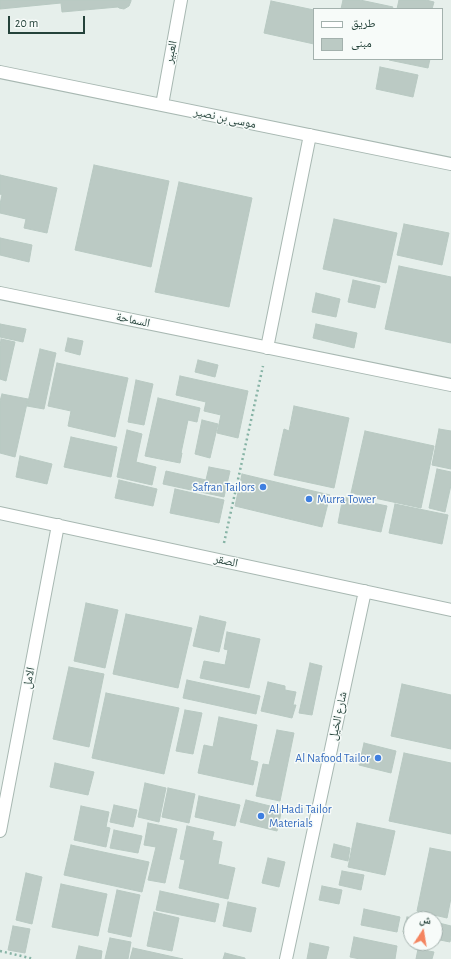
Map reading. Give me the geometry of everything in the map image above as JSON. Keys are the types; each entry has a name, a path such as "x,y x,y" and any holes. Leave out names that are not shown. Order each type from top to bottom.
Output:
{"street":[{"name":"العبير","path":"162,105 181,0"},
{"name":"موسى بن نصير","path":"0,72 451,164"},
{"path":"267,348 310,135"},
{"name":"السماحة","path":"0,293 451,385"},
{"name":"الصقر","path":"0,513 451,610"},
{"name":"الامل","path":"0,832 58,525"},
{"name":"شارع الخيل","path":"286,959 365,591"}],"path":[{"path":"220,560 267,348"},
{"path":"0,952 34,959"}],"building":[{"path":"0,0 131,1 129,6 124,9 118,7 62,12 61,3 0,9"},
{"path":"343,0 360,0 393,7 392,8 341,8"},
{"path":"399,0 426,0 434,2 432,8 397,8"},
{"path":"271,1 313,10 313,44 264,33"},
{"path":"389,60 430,60 428,68"},
{"path":"380,67 418,75 413,97 376,89"},
{"path":"94,165 169,181 151,267 75,250"},
{"path":"0,175 57,188 47,233 24,228 26,219 0,213 2,195 0,194"},
{"path":"179,182 252,198 229,307 155,292"},
{"path":"334,219 397,233 386,283 323,269"},
{"path":"404,224 449,233 442,265 397,255"},
{"path":"0,238 32,245 29,262 0,255"},
{"path":"399,266 451,277 451,343 385,329"},
{"path":"353,280 380,286 375,308 348,302"},
{"path":"316,293 340,299 336,317 312,312"},
{"path":"0,324 26,329 23,342 0,337"},
{"path":"316,324 357,333 354,348 313,338"},
{"path":"68,338 83,341 80,355 65,351"},
{"path":"1,339 15,342 6,381 0,379"},
{"path":"40,349 56,353 44,409 27,406"},
{"path":"198,360 218,365 215,377 195,372"},
{"path":"57,363 128,378 115,437 68,426 71,411 48,406"},
{"path":"180,376 248,391 238,438 217,433 221,415 204,411 206,402 176,395"},
{"path":"136,380 153,384 144,425 128,422"},
{"path":"2,394 28,399 15,457 0,453 0,401"},
{"path":"158,398 200,408 197,422 188,420 180,463 145,456"},
{"path":"294,406 349,418 334,488 274,475 284,429 289,431"},
{"path":"202,420 218,424 210,458 195,454"},
{"path":"439,429 451,431 451,469 432,465"},
{"path":"127,430 142,434 136,462 156,467 152,485 117,477"},
{"path":"365,431 434,446 421,508 351,493"},
{"path":"71,437 117,447 111,477 64,467"},
{"path":"20,456 52,464 47,484 16,477"},
{"path":"209,467 230,471 224,497 163,484 166,471 206,480"},
{"path":"437,469 451,472 451,485 445,512 429,508"},
{"path":"242,474 330,495 322,527 235,506"},
{"path":"119,480 157,489 153,506 115,498"},
{"path":"175,489 224,500 219,523 170,513"},
{"path":"343,497 387,506 381,532 338,523"},
{"path":"395,504 448,515 442,544 389,533"},
{"path":"86,603 118,610 105,668 74,661"},
{"path":"126,614 192,628 178,688 113,674"},
{"path":"200,616 226,622 219,652 193,646"},
{"path":"227,632 260,639 249,688 200,678 204,661 225,665 228,650 224,649"},
{"path":"310,663 322,666 312,715 299,713"},
{"path":"69,667 104,674 89,747 53,739"},
{"path":"187,680 260,696 256,714 183,698"},
{"path":"268,682 285,686 285,690 296,692 293,705 296,705 292,718 261,711"},
{"path":"402,684 451,695 451,749 391,736"},
{"path":"106,693 179,708 164,774 92,758"},
{"path":"185,710 202,713 193,754 176,751"},
{"path":"219,717 257,725 250,760 258,762 253,785 198,773 204,745 213,747"},
{"path":"277,730 294,733 280,801 256,796 263,764 269,765"},
{"name":"Al Nafood Tailor","path":"364,743 396,751 391,773 359,765"},
{"path":"404,753 451,763 451,834 389,821"},
{"path":"55,763 94,772 88,795 50,787"},
{"path":"145,783 166,788 159,822 138,817"},
{"path":"168,788 195,794 189,823 162,817"},
{"path":"199,796 240,805 235,826 195,817"},
{"name":"Al Hadi Tailor Materials","path":"246,800 282,809 277,831 240,822"},
{"path":"114,805 137,810 133,827 110,822"},
{"path":"81,806 109,812 106,827 110,828 106,847 74,840"},
{"path":"148,823 177,829 165,883 148,880 156,847 144,845"},
{"path":"357,823 395,831 385,875 348,867"},
{"path":"187,826 214,832 212,840 222,842 218,864 235,868 228,899 179,888 185,860 180,859"},
{"path":"114,830 142,836 138,853 110,848"},
{"path":"334,844 350,848 348,861 331,857"},
{"path":"71,845 149,862 142,892 64,875"},
{"path":"430,848 451,852 451,898 447,918 443,917 443,911 417,911"},
{"path":"268,858 285,862 279,887 262,883"},
{"path":"342,871 364,875 361,890 339,885"},
{"path":"26,873 42,877 32,924 16,920"},
{"path":"61,884 107,894 98,936 52,927"},
{"path":"322,886 342,890 339,904 319,900"},
{"path":"117,890 140,895 131,937 108,932"},
{"path":"160,891 219,904 215,922 156,910"},
{"path":"228,902 256,908 251,932 223,926"},
{"path":"364,909 400,917 397,932 361,925"},
{"path":"154,912 179,918 172,951 147,946"},
{"path":"443,924 451,926 450,942 443,941"},
{"path":"13,926 30,929 25,953 8,950"},
{"path":"354,937 397,946 395,959 360,959 350,957"},
{"path":"110,938 131,942 128,959 105,959"},
{"path":"310,943 329,947 326,959 307,959"},
{"path":"79,946 102,951 101,959 76,959"},
{"path":"133,948 183,959 130,959"},
{"path":"418,951 434,952 432,959 416,959"},
{"path":"225,953 245,958 245,959 223,959"}],"place":[{"name":"Safran Tailors","path":"263,487"},
{"name":"Murra Tower","path":"309,499"},
{"name":"Al Nafood Tailor","path":"378,758"},
{"name":"Al Hadi Tailor Materials","path":"261,816"}]}
